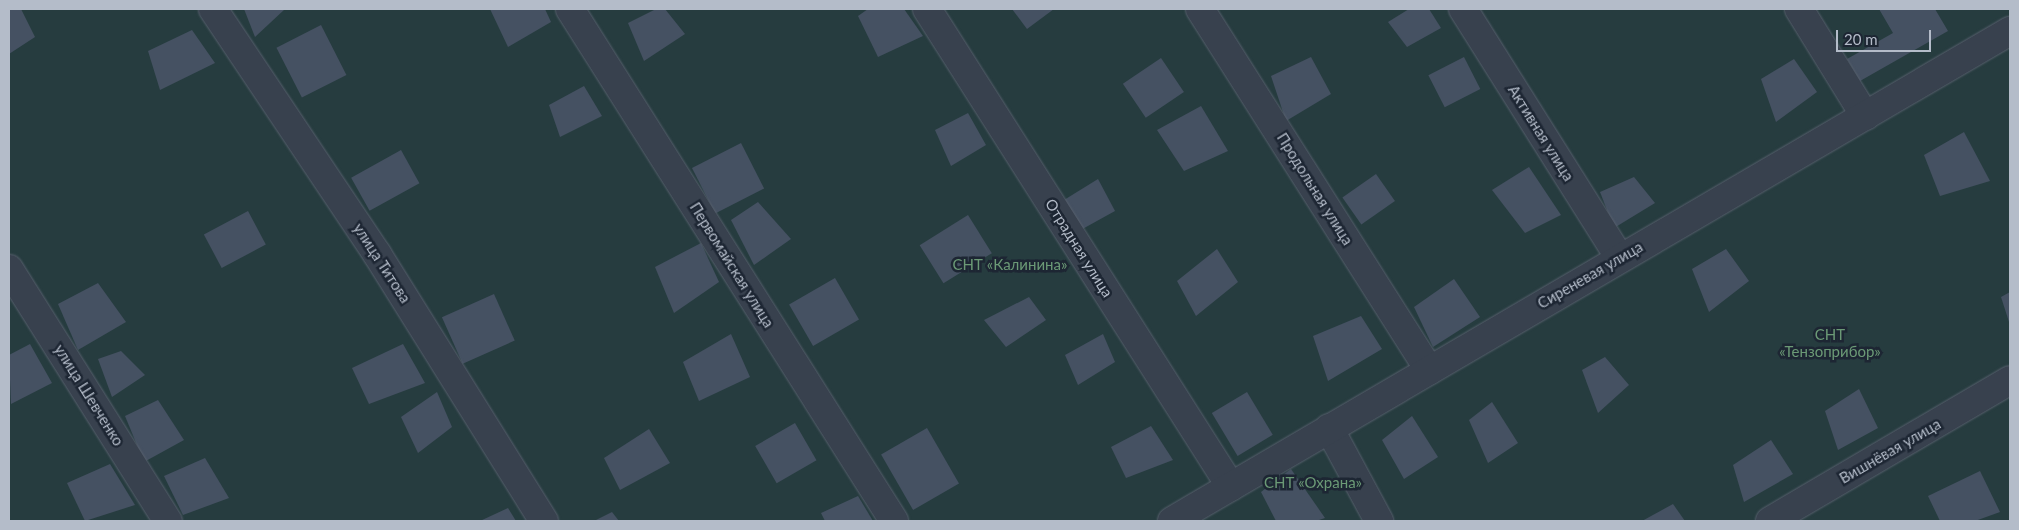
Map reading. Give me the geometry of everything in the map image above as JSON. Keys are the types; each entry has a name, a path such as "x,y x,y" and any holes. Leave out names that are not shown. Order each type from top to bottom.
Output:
{"street":[{"name":"улица Титова","path":"213,9 377,254 544,521"},
{"name":"Первомайская улица","path":"570,9 894,521"},
{"name":"Отрадная улица","path":"927,9 1231,486"},
{"name":"Продольная улица","path":"1200,9 1429,370"},
{"name":"Активная улица","path":"1463,9 1620,258"},
{"path":"1799,9 1865,116"},
{"name":"Сиреневая улица","path":"1172,521 2010,31"},
{"name":"улица Шевченко","path":"9,268 168,521"},
{"name":"Вишнёвая улица","path":"1770,521 2010,380"},
{"path":"1329,428 1379,521"}],"green space":[{"name":"СНТ «Калинина»","path":"9,9 2010,9 2010,521 9,521"}],"building":[{"path":"9,9 21,9 35,37 9,54"},
{"path":"244,9 285,9 255,37"},
{"path":"490,9 545,9 551,22 508,47"},
{"path":"656,9 665,9 685,34 644,61 628,23"},
{"path":"868,9 904,9 923,36 878,57 858,16"},
{"path":"1012,9 1054,9 1027,29"},
{"path":"1409,9 1429,9 1441,28 1407,47 1388,22"},
{"path":"1879,9 1935,9 1948,31 1860,81 1847,59 1893,33"},
{"path":"321,25 346,75 302,98 276,48"},
{"path":"192,30 215,63 160,90 148,51"},
{"path":"1311,57 1331,94 1286,121 1271,76"},
{"path":"1464,57 1480,89 1445,107 1428,75"},
{"path":"1161,58 1184,92 1146,118 1123,84"},
{"path":"1794,59 1817,92 1776,122 1761,79"},
{"path":"584,86 602,116 560,137 549,105"},
{"path":"1201,106 1228,151 1184,171 1157,130"},
{"path":"968,113 986,145 951,166 935,130"},
{"path":"1964,132 1990,181 1940,196 1924,155"},
{"path":"741,143 764,188 715,213 692,168"},
{"path":"401,150 419,183 370,211 351,178"},
{"path":"1529,167 1561,215 1525,233 1492,190"},
{"path":"1376,174 1395,201 1361,225 1342,198"},
{"path":"1634,177 1655,203 1614,228 1600,192"},
{"path":"1098,179 1115,211 1077,232 1064,200"},
{"path":"758,202 791,239 754,265 731,220"},
{"path":"248,211 266,245 222,268 204,234"},
{"path":"968,215 992,253 944,283 920,245"},
{"path":"701,243 719,282 674,313 655,267"},
{"path":"1217,249 1238,282 1196,316 1177,281"},
{"path":"1726,249 1749,281 1709,312 1692,269"},
{"path":"835,278 859,320 813,346 789,304"},
{"path":"1454,279 1480,317 1433,347 1414,307"},
{"path":"98,283 126,322 78,350 58,304"},
{"path":"2010,292 2010,325 2001,297"},
{"path":"494,294 515,341 463,364 442,317"},
{"path":"1029,297 1046,320 1006,347 984,320"},
{"path":"1361,316 1382,349 1328,381 1313,336"},
{"path":"731,334 750,377 699,401 683,362"},
{"path":"1103,334 1115,362 1078,385 1065,355"},
{"path":"30,344 52,383 11,404 9,355"},
{"path":"403,344 425,383 369,404 352,368"},
{"path":"121,351 145,375 112,397 98,359"},
{"path":"1605,357 1629,385 1598,413 1582,370"},
{"path":"1859,389 1878,428 1838,450 1825,411"},
{"path":"437,392 452,427 418,453 401,417"},
{"path":"1247,392 1273,435 1238,456 1212,413"},
{"path":"158,400 184,440 144,462 125,416"},
{"path":"1492,402 1518,443 1488,463 1469,420"},
{"path":"1412,416 1438,457 1404,479 1382,440"},
{"path":"795,423 816,460 777,483 755,446"},
{"path":"1151,426 1173,460 1126,478 1111,447"},
{"path":"927,428 959,483 913,510 881,454"},
{"path":"649,429 670,463 620,490 604,458"},
{"path":"1771,440 1793,474 1744,502 1733,465"},
{"path":"205,458 229,498 183,515 164,476"},
{"path":"110,464 135,505 85,521 67,483"},
{"path":"1291,469 1325,518 1316,521 1276,521 1261,492"},
{"path":"1980,471 2000,512 1975,521 1940,521 1928,496"},
{"path":"858,496 873,521 825,521 821,513"},
{"path":"1673,504 1685,521 1642,521"},
{"path":"508,508 516,521 480,521"},
{"path":"612,512 619,521 594,521"}],"park label":[{"name":"СНТ «Тензоприбор»","path":"1830,342"},
{"name":"СНТ «Охрана»","path":"1313,483"}]}
